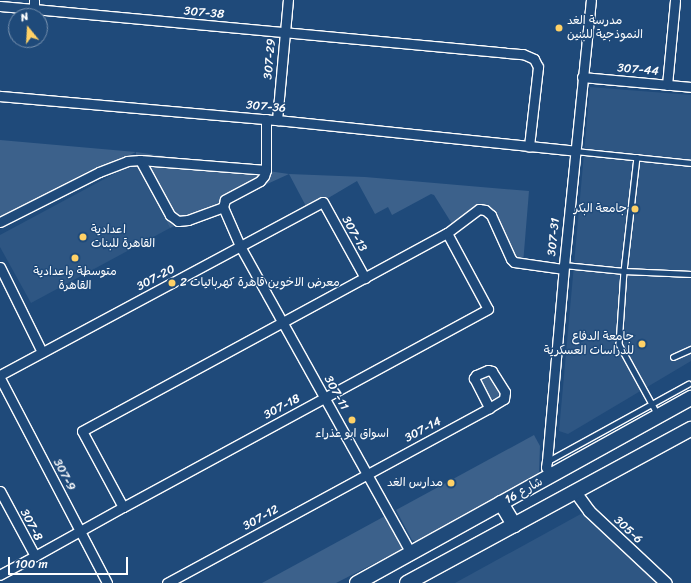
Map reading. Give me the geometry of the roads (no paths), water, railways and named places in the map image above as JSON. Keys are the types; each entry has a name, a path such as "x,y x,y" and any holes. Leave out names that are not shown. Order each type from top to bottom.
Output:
{"main road":[{"name":"شارع 16","path":"357,583 551,476 655,410 691,398"},
{"name":"شارع 16","path":"406,583 422,577 514,525 576,493 691,429"},
{"path":"501,503 514,525"}],"street":[{"name":"307-29","path":"277,120 288,0"},
{"name":"307-31","path":"551,476 546,467 546,461 582,77 591,0"},
{"path":"668,85 675,0"},
{"name":"307-38","path":"0,6 34,5 285,32"},
{"path":"285,32 523,54 534,59 538,67 529,146"},
{"name":"307-44","path":"582,77 691,87"},
{"name":"307-36","path":"0,96 277,120 575,151"},
{"path":"140,160 170,215 178,221 188,220 223,207 224,200 260,181 264,176 266,170 266,119"},
{"path":"0,222 99,172 127,162 140,160 266,170"},
{"name":"307-20","path":"1,373 323,202"},
{"name":"307-13","path":"323,202 365,278"},
{"name":"307-11","path":"223,207 240,246 412,553"},
{"path":"123,507 82,431 447,233 479,209 486,210 491,216 511,259 514,262 564,267"},
{"name":"307-18","path":"34,556 488,309 447,233"},
{"path":"1,272 42,352"},
{"name":"307-9","path":"1,373 107,583"},
{"name":"307-14","path":"368,474 489,408"},
{"name":"307-12","path":"167,583 368,474"},
{"name":"307-8","path":"0,491 34,556 0,575"},
{"name":"305-6","path":"576,493 589,511 666,583"}],"lane":[{"path":"575,151 691,163"},
{"path":"637,158 624,271 619,344 655,410"},
{"path":"564,267 691,274"},
{"path":"673,357 691,349"},
{"path":"546,461 655,410 688,384"}],"place":[{"name":"مدرسة الغد النموذجية للبنين","path":"559,28"},
{"name":"جامعة البكر","path":"635,209"},
{"name":"اعدادية القاهرة للبنات","path":"83,237"},
{"name":"متوسطة واعدادية القاهرة","path":"75,258"},
{"name":"معرض الاخوين قاهرة كهربائيات 2","path":"172,283"},
{"name":"جامعة الدفاع للدراسات العسكرية","path":"642,344"},
{"name":"اسواق ابو عذراء","path":"352,420"},
{"name":"مدارس الغد","path":"451,483"}]}
